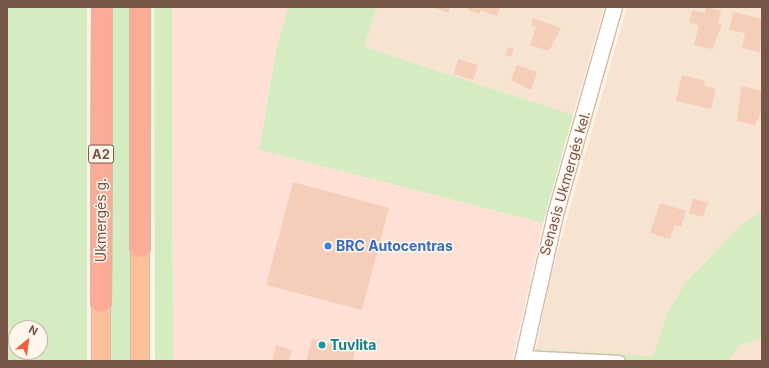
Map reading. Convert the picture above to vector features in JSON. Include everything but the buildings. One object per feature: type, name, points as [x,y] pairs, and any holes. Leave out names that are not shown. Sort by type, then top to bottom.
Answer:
[{"type":"highway","name":"Ukmergės g.","points":[[101,361],[102,7]]},
{"type":"highway","points":[[140,7],[140,361]]},
{"type":"highway","points":[[140,297],[150,328],[150,361]]},
{"type":"main road","name":"Senasis Ukmergės kel.","points":[[523,358],[555,214],[614,7]]},
{"type":"street","points":[[523,358],[619,361]]},
{"type":"shaded area","points":[[172,7],[288,7],[277,46],[259,150],[543,223],[512,361],[173,361]]},
{"type":"shaded area","points":[[377,7],[604,7],[573,115],[364,47]]},
{"type":"shaded area","points":[[627,7],[762,7],[762,211],[740,226],[685,283],[668,312],[653,356],[536,349],[549,282]]},
{"type":"shaded area","points":[[762,338],[762,361],[728,361],[739,345]]},
{"type":"green space","points":[[7,7],[87,7],[87,361],[7,361]]},
{"type":"green space","points":[[112,7],[131,7],[130,361],[111,361]]},
{"type":"green space","points":[[154,7],[172,7],[173,361],[155,361]]},
{"type":"green space","points":[[288,7],[377,7],[364,47],[573,115],[543,223],[259,150],[277,46]]},
{"type":"green space","points":[[762,211],[762,338],[739,345],[728,361],[534,361],[536,349],[653,356],[668,312],[685,283],[740,226]]},
{"type":"place","name":"BRC Autocentras","points":[[328,246]]},
{"type":"place","name":"Tuvlita","points":[[322,345]]}]
